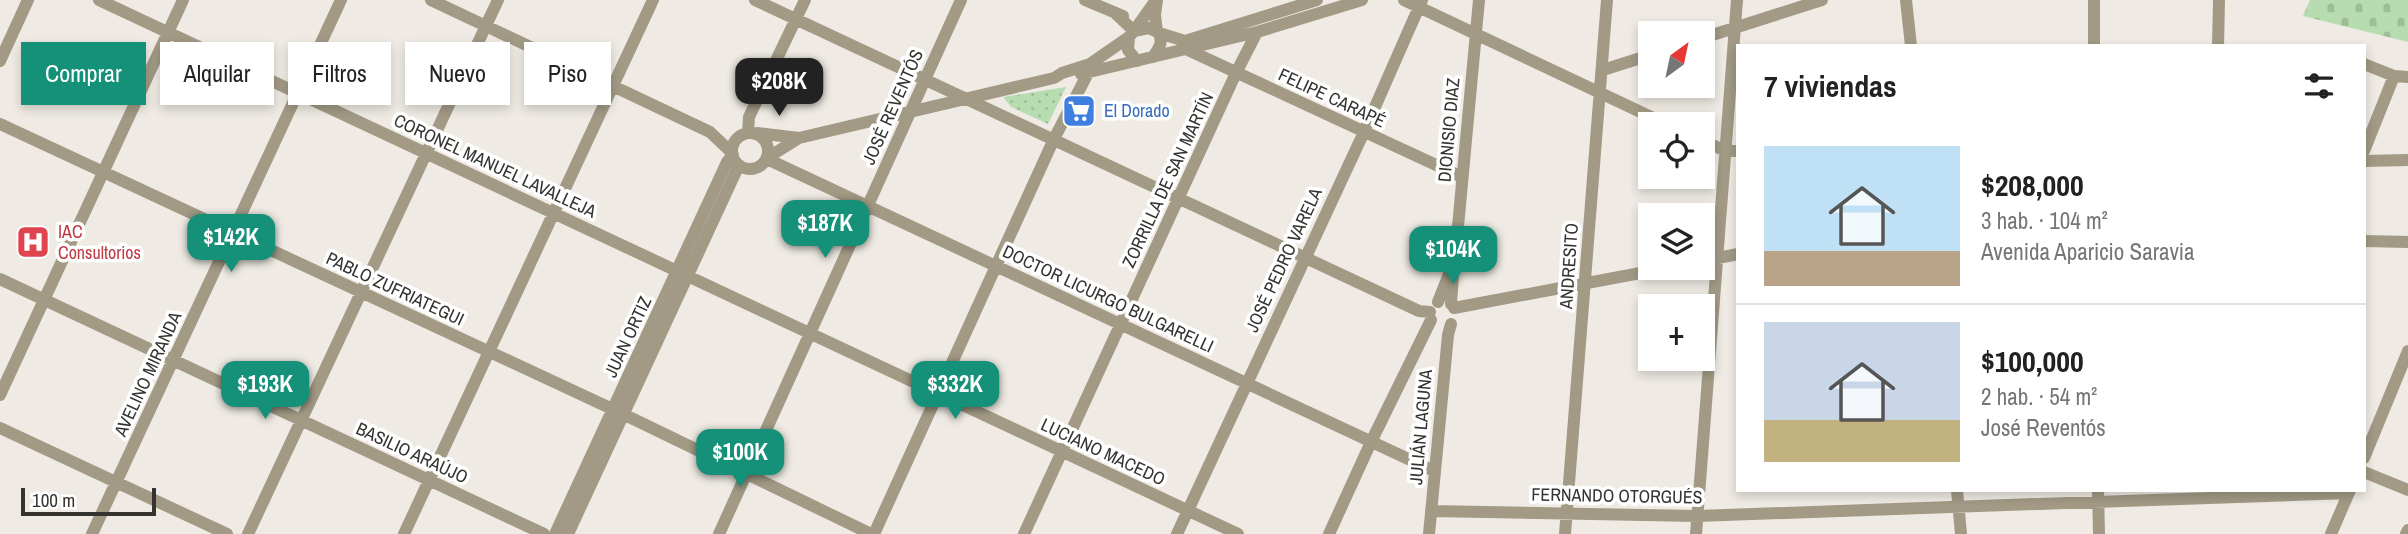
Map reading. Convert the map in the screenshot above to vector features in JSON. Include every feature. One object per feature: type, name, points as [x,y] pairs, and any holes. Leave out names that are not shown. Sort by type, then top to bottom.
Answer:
[{"type":"street","points":[[0,61],[28,0]]},
{"type":"street","name":"CORONEL MANUEL LAVALLEJA","points":[[99,0],[288,88]]},
{"type":"street","points":[[0,395],[183,0]]},
{"type":"street","name":"AVELINO MIRANDA","points":[[322,42],[341,0]]},
{"type":"street","points":[[431,0],[710,132],[735,158],[752,169],[761,166],[767,158],[799,138],[1054,78],[1090,64],[1134,31],[1157,0]]},
{"type":"street","points":[[248,534],[498,0]]},
{"type":"street","points":[[404,534],[653,0]]},
{"type":"street","points":[[755,0],[1419,311],[1638,273]]},
{"type":"street","points":[[749,133],[749,117],[805,0]]},
{"type":"street","name":"JOSÉ REVENTÓS","points":[[719,534],[961,0]]},
{"type":"street","points":[[1085,0],[1117,15],[1123,15],[1134,31]]},
{"type":"street","points":[[1153,57],[1162,41],[1155,15],[1157,0]]},
{"type":"street","points":[[1134,31],[1149,28],[1185,41],[1317,0]]},
{"type":"street","points":[[1054,78],[1065,78],[1188,50],[1362,0]]},
{"type":"street","points":[[1404,0],[1420,4],[1640,112]]},
{"type":"street","name":"DIONISIO DIAZ","points":[[1329,534],[1371,442],[1441,309],[1455,259],[1479,0]]},
{"type":"street","name":"ANDRESITO","points":[[1565,534],[1607,0]]},
{"type":"street","points":[[1696,534],[1737,0]]},
{"type":"street","points":[[1715,34],[1822,0]]},
{"type":"street","points":[[1906,0],[1911,44]]},
{"type":"street","points":[[2094,0],[2094,44]]},
{"type":"street","points":[[2218,44],[2219,0]]},
{"type":"street","name":"JOSÉ PEDRO VARELA","points":[[1177,534],[1364,132],[1420,4]]},
{"type":"street","points":[[1134,31],[1128,50],[1137,61]]},
{"type":"street","name":"ZORRILLA DE SAN MARTÍN","points":[[1024,534],[1257,32]]},
{"type":"street","name":"FELIPE CARAPÉ","points":[[1188,50],[1462,177]]},
{"type":"street","points":[[1603,70],[1638,59]]},
{"type":"street","points":[[2366,65],[2394,76],[2408,77]]},
{"type":"street","points":[[873,534],[1053,141],[1088,73]]},
{"type":"street","points":[[2366,146],[2394,76]]},
{"type":"street","points":[[990,92],[1005,118]]},
{"type":"street","name":"AVELINO MIRANDA","points":[[92,534],[292,105]]},
{"type":"street","name":"CORONEL MANUEL LAVALLEJA","points":[[324,105],[682,273]]},
{"type":"street","name":"PABLO ZUFRIATEGUI","points":[[0,124],[873,534]]},
{"type":"street","points":[[710,132],[799,138]]},
{"type":"street","points":[[735,158],[736,140],[749,133]]},
{"type":"street","points":[[749,133],[767,143],[767,158]]},
{"type":"street","points":[[1715,146],[1736,151]]},
{"type":"street","name":"JUAN ORTIZ","points":[[568,534],[618,412],[682,273],[727,162],[735,158]]},
{"type":"street","name":"DOCTOR LICURGO BULGARELLI","points":[[767,158],[1434,471]]},
{"type":"street","points":[[2366,160],[2408,160]]},
{"type":"street","points":[[2366,241],[2408,242]]},
{"type":"street","points":[[1716,258],[1736,254]]},
{"type":"street","name":"LUCIANO MACEDO","points":[[682,273],[1238,534]]},
{"type":"street","name":"BASILIO ARAÚJO","points":[[0,279],[544,534]]},
{"type":"street","points":[[1441,309],[1438,326],[1451,324]]},
{"type":"street","name":"JULIÁN LAGUNA","points":[[1429,534],[1451,324],[1455,316],[1441,309]]},
{"type":"street","points":[[2366,453],[2408,351]]},
{"type":"street","name":"JUAN ORTIZ","points":[[555,534],[618,412]]},
{"type":"street","points":[[0,428],[227,534]]},
{"type":"street","points":[[2366,473],[2408,490]]},
{"type":"street","points":[[1957,492],[1961,534]]},
{"type":"street","points":[[2332,534],[2349,492]]},
{"type":"street","name":"FERNANDO OTORGUÉS","points":[[1431,511],[1697,516],[1959,508],[2098,496],[2349,492]]},
{"type":"street","points":[[2098,496],[2099,534]]},
{"type":"green space","points":[[2310,0],[2408,0],[2408,42],[2303,16]]},
{"type":"green space","points":[[1066,87],[1048,124],[1011,107],[1003,97]]},
{"type":"place","name":"El Dorado","points":[[1079,111]]},
{"type":"place","name":"IAC Consultorios","points":[[33,242]]}]
